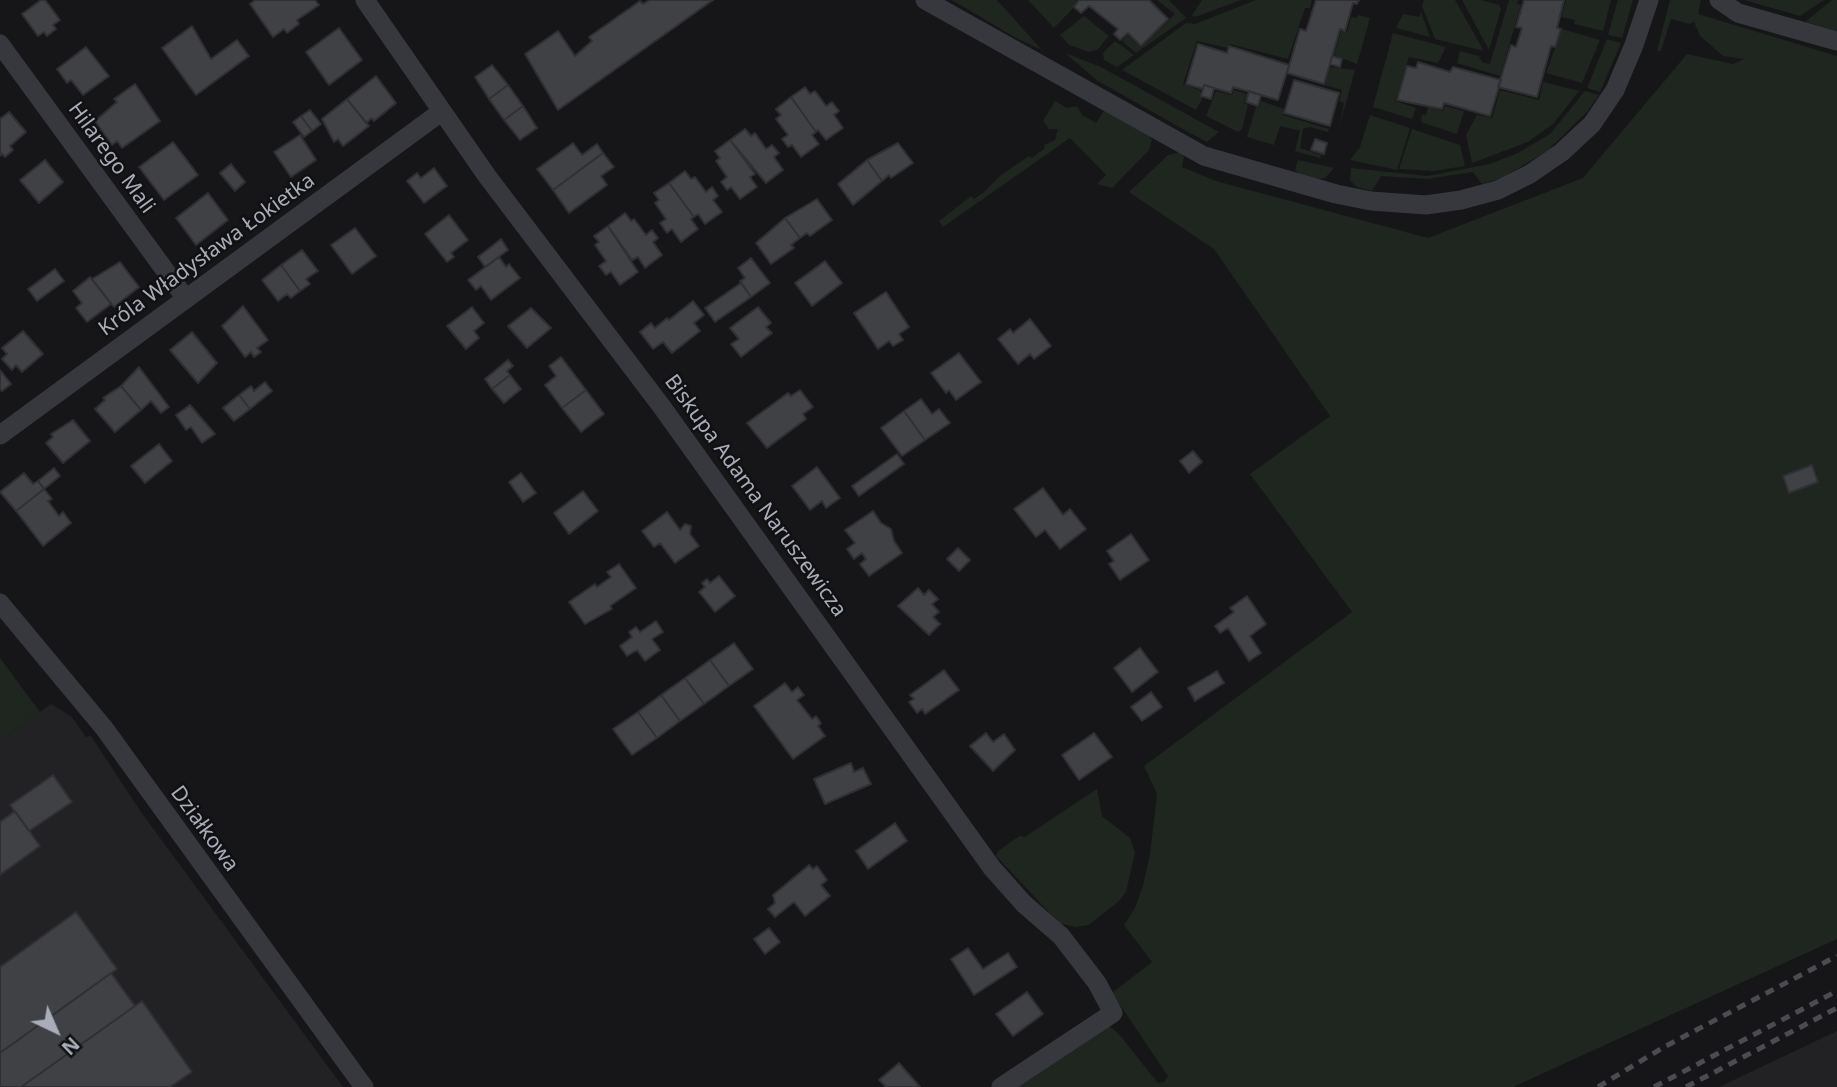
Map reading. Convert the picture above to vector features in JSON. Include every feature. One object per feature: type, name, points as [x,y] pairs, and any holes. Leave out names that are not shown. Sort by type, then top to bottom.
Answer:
[{"type":"street","name":"Biskupa Adama Naruszewicza","points":[[365,0],[441,111],[662,407],[992,868],[1074,951],[1113,1013],[1001,1087]]},
{"type":"street","points":[[925,0],[1204,156],[1336,194],[1371,201],[1426,205],[1461,200],[1498,190],[1530,174],[1562,152],[1592,124],[1615,90],[1634,45],[1648,0]]},
{"type":"street","points":[[1719,0],[1738,13],[1837,41]]},
{"type":"street","name":"Hilarego Mali","points":[[0,44],[186,299]]},
{"type":"street","name":"Króla Władysława Łokietka","points":[[0,435],[441,111]]},
{"type":"street","name":"Działkowa","points":[[0,603],[104,728],[364,1087]]},
{"type":"shaded area","points":[[952,0],[997,0],[1042,50],[1016,38]]},
{"type":"shaded area","points":[[1028,0],[1076,0],[1079,2],[1054,28]]},
{"type":"shaded area","points":[[1157,0],[1169,0],[1186,18],[1136,53],[1122,41],[1128,35],[1141,48],[1175,14]]},
{"type":"shaded area","points":[[1202,0],[1241,0],[1195,17],[1192,15]]},
{"type":"shaded area","points":[[1256,0],[1312,0],[1310,8],[1305,8],[1288,59],[1230,44],[1227,48],[1197,41],[1183,84],[1200,90],[1202,99],[1196,110],[1122,70],[1186,23],[1195,24]]},
{"type":"shaded area","points":[[1424,0],[1455,0],[1484,51],[1435,39],[1422,6]]},
{"type":"shaded area","points":[[1462,0],[1481,0],[1499,5],[1501,9],[1489,50]]},
{"type":"shaded area","points":[[1509,0],[1518,0],[1517,4],[1521,5],[1500,76],[1457,63],[1460,51],[1479,56],[1482,62],[1490,64]]},
{"type":"shaded area","points":[[1566,0],[1611,0],[1603,31],[1574,24],[1575,20],[1561,17]]},
{"type":"shaded area","points":[[1618,0],[1633,0],[1622,38],[1608,35]]},
{"type":"shaded area","points":[[1670,0],[1701,0],[1698,14],[1837,56],[1837,939],[1513,1087],[1017,1087],[1109,1026],[1118,1033],[1158,1083],[1164,1082],[1168,1076],[1112,993],[1152,962],[1124,925],[1135,908],[1150,854],[1157,794],[1144,766],[1352,612],[1250,474],[1330,416],[1214,249],[1129,192],[1168,155],[1181,152],[1184,157],[1182,167],[1216,181],[1428,238],[1583,178],[1687,54],[1733,64],[1744,59],[1723,56],[1700,36],[1694,22],[1690,24],[1671,19],[1661,51],[1657,51]]},
{"type":"shaded area","points":[[1744,0],[1824,0],[1800,16]]},
{"type":"shaded area","points":[[1832,0],[1837,0],[1837,31],[1805,22]]},
{"type":"shaded area","points":[[1421,12],[1430,37],[1396,28],[1403,14],[1419,17]]},
{"type":"shaded area","points":[[1358,15],[1370,18],[1357,64],[1334,55],[1341,31],[1347,32],[1351,17],[1357,18]]},
{"type":"shaded area","points":[[1084,16],[1109,36],[1098,49],[1089,52],[1069,45],[1060,35]]},
{"type":"shaded area","points":[[1562,29],[1600,40],[1582,83],[1546,73]]},
{"type":"shaded area","points":[[1393,33],[1446,47],[1438,63],[1409,57],[1395,101],[1416,108],[1412,119],[1373,107]]},
{"type":"shaded area","points":[[1607,39],[1621,43],[1600,92],[1587,88]]},
{"type":"shaded area","points":[[1115,41],[1134,55],[1117,67],[1104,60],[1103,53]]},
{"type":"shaded area","points":[[1065,53],[1101,67],[1219,132],[1207,142],[1098,81]]},
{"type":"shaded area","points":[[1330,67],[1355,70],[1339,128],[1344,103],[1339,101],[1342,90],[1325,85]]},
{"type":"shaded area","points":[[1543,82],[1579,91],[1553,124],[1528,142],[1472,163],[1466,135],[1477,115],[1492,118],[1500,90],[1539,100]]},
{"type":"shaded area","points":[[1234,90],[1247,94],[1244,103],[1248,105],[1242,129],[1238,132],[1206,116],[1216,91],[1232,95]]},
{"type":"shaded area","points":[[1585,91],[1599,95],[1587,112],[1547,151],[1502,178],[1482,184],[1473,172],[1427,179],[1381,176],[1372,191],[1357,187],[1350,181],[1351,168],[1427,176],[1490,164],[1518,153],[1550,134]]},
{"type":"shaded area","points":[[1055,101],[1067,108],[1077,106],[1082,115],[1096,123],[1105,109],[1148,135],[1152,140],[1149,150],[1112,188],[1097,184],[1106,175],[1070,138],[943,227],[939,221],[971,196],[974,199],[1001,175],[1029,156],[1032,158],[1045,148],[1044,145],[1055,140],[1058,129],[1049,129],[1043,121]]},
{"type":"shaded area","points":[[1261,101],[1284,109],[1283,115],[1329,129],[1328,132],[1310,127],[1303,129],[1300,148],[1321,155],[1320,158],[1295,151],[1300,131],[1280,126],[1274,145],[1247,137],[1256,107],[1259,108]]},
{"type":"shaded area","points":[[1445,106],[1464,111],[1457,134],[1421,122],[1428,107],[1443,111]]},
{"type":"shaded area","points":[[1370,115],[1410,128],[1397,170],[1350,160],[1360,147]]},
{"type":"shaded area","points":[[1412,129],[1460,145],[1465,166],[1434,171],[1399,169]]},
{"type":"shaded area","points":[[1298,160],[1334,168],[1325,178],[1299,175],[1295,170]]},
{"type":"shaded area","points":[[0,658],[40,712],[0,740]]},
{"type":"shaded area","points":[[51,704],[72,717],[86,737],[91,736],[141,812],[343,1087],[0,1087],[0,740]]},
{"type":"shaded area","points":[[1097,789],[1102,816],[1130,838],[1135,853],[1126,892],[1119,901],[1089,925],[1076,927],[1059,923],[996,856],[998,851],[1012,841],[1020,836],[1025,837]]},
{"type":"shaded area","points":[[1837,1031],[1837,1087],[1719,1087]]},
{"type":"building","points":[[45,0],[60,20],[53,25],[56,29],[47,36],[44,32],[38,36],[22,14]]},
{"type":"building","points":[[255,0],[315,0],[319,5],[297,20],[299,24],[287,33],[284,29],[273,37],[250,4]]},
{"type":"building","points":[[650,0],[713,0],[558,110],[525,54],[558,31],[575,56],[592,41],[589,37],[640,1],[643,4]]},
{"type":"building","points":[[1079,0],[1149,0],[1168,19],[1141,46],[1128,33],[1120,40],[1114,34],[1118,29],[1089,6],[1081,13],[1074,7]]},
{"type":"building","points":[[1316,0],[1359,0],[1357,4],[1353,3],[1345,31],[1340,29],[1324,84],[1287,73],[1300,29],[1306,31]]},
{"type":"building","points":[[1524,0],[1564,0],[1557,28],[1561,29],[1555,47],[1551,46],[1537,97],[1498,87],[1511,45],[1516,47],[1522,28],[1516,27]]},
{"type":"building","points":[[192,26],[211,59],[237,40],[249,56],[196,95],[162,48]]},
{"type":"building","points":[[339,28],[362,60],[329,85],[306,52]]},
{"type":"building","points":[[1198,44],[1227,53],[1229,46],[1289,65],[1278,100],[1233,87],[1231,93],[1204,85],[1203,89],[1186,84]]},
{"type":"building","points":[[86,47],[109,76],[83,95],[71,80],[67,83],[57,69]]},
{"type":"building","points":[[1332,56],[1342,59],[1340,67],[1330,64]]},
{"type":"building","points":[[1418,62],[1450,72],[1453,67],[1501,80],[1490,116],[1444,103],[1442,109],[1397,100],[1407,66],[1416,68]]},
{"type":"building","points":[[492,65],[508,85],[489,99],[475,77]]},
{"type":"building","points":[[376,76],[396,103],[374,121],[372,118],[366,123],[347,99]]},
{"type":"building","points":[[1294,80],[1339,93],[1330,126],[1284,113]]},
{"type":"building","points":[[135,84],[160,121],[122,148],[117,141],[112,145],[95,121],[117,102],[114,99]]},
{"type":"building","points":[[508,85],[523,106],[504,120],[489,99]]},
{"type":"building","points":[[1204,85],[1214,88],[1211,99],[1201,96]]},
{"type":"building","points":[[805,87],[810,94],[815,91],[826,106],[832,102],[839,111],[834,115],[843,128],[826,140],[818,130],[816,132],[791,97]]},
{"type":"building","points":[[1249,91],[1261,95],[1258,106],[1246,102]]},
{"type":"building","points":[[791,97],[816,132],[812,135],[819,144],[801,157],[792,145],[788,147],[782,139],[788,135],[776,119],[781,115],[776,109]]},
{"type":"building","points":[[347,99],[369,126],[343,146],[338,139],[334,142],[322,119]]},
{"type":"building","points":[[523,106],[537,128],[520,140],[504,120]]},
{"type":"building","points":[[310,110],[321,124],[312,131],[301,116]]},
{"type":"building","points":[[9,112],[26,132],[10,146],[13,150],[5,157],[2,154],[0,156],[0,119]]},
{"type":"building","points":[[301,116],[312,131],[304,137],[293,122]]},
{"type":"building","points":[[745,129],[751,136],[755,133],[766,149],[772,145],[779,153],[774,157],[783,170],[766,183],[730,140]]},
{"type":"building","points":[[300,135],[316,160],[291,177],[274,152]]},
{"type":"building","points":[[1315,139],[1327,143],[1324,154],[1311,150]]},
{"type":"building","points":[[730,140],[755,174],[750,177],[757,187],[740,199],[731,187],[727,190],[721,182],[727,177],[716,161],[720,158],[715,151]]},
{"type":"building","points":[[173,142],[198,175],[164,200],[139,167]]},
{"type":"building","points":[[573,143],[582,155],[597,144],[603,153],[553,190],[537,169]]},
{"type":"building","points":[[898,143],[913,163],[882,181],[867,160]]},
{"type":"building","points":[[603,153],[614,167],[601,176],[607,185],[569,213],[553,190]]},
{"type":"building","points":[[45,160],[63,182],[39,203],[20,180]]},
{"type":"building","points":[[867,160],[882,181],[853,205],[838,184]]},
{"type":"building","points":[[231,164],[245,182],[235,191],[220,173]]},
{"type":"building","points":[[434,168],[447,186],[424,203],[407,181],[417,173],[421,178]]},
{"type":"building","points":[[685,171],[691,179],[695,177],[706,192],[712,187],[718,196],[713,200],[722,212],[705,224],[698,214],[694,217],[669,183]]},
{"type":"building","points":[[669,183],[694,217],[691,219],[698,229],[681,242],[672,229],[667,233],[660,223],[666,219],[655,203],[659,200],[654,193]]},
{"type":"building","points":[[208,193],[228,220],[196,245],[176,218]]},
{"type":"building","points":[[817,199],[832,220],[810,236],[807,233],[800,238],[785,218]]},
{"type":"building","points":[[625,213],[631,221],[634,219],[646,235],[652,230],[658,238],[653,242],[662,255],[645,268],[638,257],[632,260],[608,226]]},
{"type":"building","points":[[449,215],[468,240],[451,253],[454,257],[447,262],[425,234]]},
{"type":"building","points":[[785,218],[800,238],[791,245],[794,248],[771,264],[756,243]]},
{"type":"building","points":[[608,226],[638,272],[620,285],[611,272],[606,275],[599,266],[606,261],[595,245],[599,242],[594,236]]},
{"type":"building","points":[[355,228],[376,256],[352,274],[331,245]]},
{"type":"building","points":[[501,239],[508,250],[485,267],[478,257]]},
{"type":"building","points":[[302,250],[318,271],[306,279],[310,284],[300,291],[281,265]]},
{"type":"building","points":[[499,257],[506,267],[509,264],[520,278],[491,300],[481,286],[476,290],[468,280]]},
{"type":"building","points":[[751,258],[770,283],[751,297],[740,281],[745,278],[738,268]]},
{"type":"building","points":[[825,261],[842,283],[812,306],[795,283]]},
{"type":"building","points":[[120,262],[139,287],[114,307],[92,279]]},
{"type":"building","points":[[281,265],[300,291],[291,298],[287,294],[278,301],[262,280]]},
{"type":"building","points":[[55,269],[64,281],[37,301],[28,289]]},
{"type":"building","points":[[90,277],[111,304],[87,322],[76,308],[82,303],[73,291]]},
{"type":"building","points":[[741,283],[751,297],[715,322],[705,308]]},
{"type":"building","points":[[886,292],[909,327],[899,334],[903,340],[893,346],[889,341],[878,349],[854,313]]},
{"type":"building","points":[[693,301],[704,315],[694,323],[700,331],[672,353],[663,342],[653,349],[640,332],[651,323],[655,328],[667,318],[669,320]]},
{"type":"building","points":[[243,306],[268,340],[257,348],[261,352],[254,357],[251,352],[245,357],[222,326]]},
{"type":"building","points":[[472,307],[484,323],[474,331],[479,338],[466,349],[447,326]]},
{"type":"building","points":[[758,307],[771,323],[766,327],[772,333],[741,357],[731,344],[739,339],[730,328]]},
{"type":"building","points":[[531,308],[551,328],[527,348],[508,326]]},
{"type":"building","points":[[1030,319],[1051,346],[1034,359],[1030,354],[1018,364],[998,339],[1010,329],[1013,333]]},
{"type":"building","points":[[23,331],[43,354],[22,372],[16,365],[12,370],[2,359],[7,354],[2,348]]},
{"type":"building","points":[[192,332],[217,363],[198,383],[170,350]]},
{"type":"building","points":[[959,353],[981,382],[956,400],[949,390],[946,393],[931,373]]},
{"type":"building","points":[[561,357],[586,390],[562,408],[545,385],[556,376],[549,366]]},
{"type":"building","points":[[508,360],[513,366],[507,371],[510,375],[492,389],[485,379]]},
{"type":"building","points":[[139,367],[169,407],[161,413],[151,401],[141,410],[121,386]]},
{"type":"building","points":[[0,370],[11,384],[2,391],[0,389]]},
{"type":"building","points":[[510,375],[521,389],[504,403],[492,389]]},
{"type":"building","points":[[265,382],[272,391],[250,409],[239,395],[251,386],[254,391]]},
{"type":"building","points":[[121,386],[141,410],[115,432],[95,409],[105,400],[103,398]]},
{"type":"building","points":[[586,390],[604,414],[581,432],[562,408]]},
{"type":"building","points":[[800,390],[813,407],[803,414],[806,419],[767,448],[747,423],[788,393],[791,396]]},
{"type":"building","points":[[239,395],[250,409],[234,421],[223,408]]},
{"type":"building","points":[[921,399],[932,414],[939,409],[950,423],[925,440],[904,411]]},
{"type":"building","points":[[190,405],[215,434],[202,443],[191,427],[186,430],[176,415]]},
{"type":"building","points":[[904,411],[925,440],[902,456],[881,428]]},
{"type":"building","points":[[73,420],[90,441],[63,463],[46,443],[53,437],[51,434]]},
{"type":"building","points":[[159,444],[172,461],[145,483],[131,466]]},
{"type":"building","points":[[1193,451],[1202,462],[1189,473],[1180,461]]},
{"type":"building","points":[[897,454],[904,464],[859,496],[852,486]]},
{"type":"building","points":[[1812,465],[1818,482],[1789,493],[1783,476]]},
{"type":"building","points":[[817,467],[840,498],[826,508],[822,501],[810,510],[792,486]]},
{"type":"building","points":[[54,468],[60,476],[44,489],[38,481]]},
{"type":"building","points":[[24,473],[33,484],[38,481],[44,489],[16,511],[0,492]]},
{"type":"building","points":[[521,473],[536,493],[523,502],[509,482]]},
{"type":"building","points":[[1043,488],[1063,515],[1070,509],[1086,529],[1060,549],[1045,530],[1036,537],[1014,509]]},
{"type":"building","points":[[44,489],[52,499],[48,501],[59,516],[63,512],[71,523],[43,546],[16,511]]},
{"type":"building","points":[[583,491],[598,511],[569,534],[554,513]]},
{"type":"building","points":[[873,511],[881,523],[891,529],[894,541],[902,553],[869,576],[860,564],[866,559],[862,553],[854,559],[847,549],[855,543],[845,530]]},
{"type":"building","points":[[667,512],[680,530],[685,524],[691,526],[690,534],[699,546],[675,563],[660,543],[654,547],[642,531]]},
{"type":"building","points":[[1131,534],[1149,560],[1120,580],[1109,564],[1114,561],[1107,551]]},
{"type":"building","points":[[958,548],[970,560],[959,571],[947,559]]},
{"type":"building","points":[[619,564],[636,588],[610,606],[612,609],[585,624],[569,602],[595,584],[597,587],[611,577],[607,572]]},
{"type":"building","points":[[719,576],[735,596],[715,612],[699,592],[705,587],[702,583],[707,579],[710,583]]},
{"type":"building","points":[[918,588],[924,595],[929,590],[938,599],[932,604],[939,612],[933,617],[940,624],[929,635],[898,606]]},
{"type":"building","points":[[1247,596],[1266,624],[1250,636],[1261,653],[1249,661],[1228,628],[1220,633],[1215,626],[1234,612],[1230,608]]},
{"type":"building","points":[[656,621],[663,632],[652,639],[660,650],[645,661],[637,650],[627,656],[620,646],[632,637],[629,632],[636,627],[640,632]]},
{"type":"building","points":[[734,643],[753,669],[729,686],[710,660]]},
{"type":"building","points":[[1140,648],[1158,672],[1132,692],[1114,668]]},
{"type":"building","points":[[710,660],[729,686],[704,704],[685,678]]},
{"type":"building","points":[[944,670],[959,690],[925,714],[922,709],[917,713],[909,702],[914,699],[910,695]]},
{"type":"building","points":[[1217,671],[1224,683],[1195,701],[1188,688]]},
{"type":"building","points":[[685,678],[704,704],[680,721],[661,695]]},
{"type":"building","points":[[785,683],[792,692],[798,687],[804,695],[797,700],[812,719],[816,716],[821,723],[818,726],[825,736],[793,759],[754,706]]},
{"type":"building","points":[[1151,692],[1162,707],[1142,721],[1131,707]]},
{"type":"building","points":[[661,695],[680,721],[657,738],[638,712]]},
{"type":"building","points":[[638,712],[657,738],[632,755],[613,729]]},
{"type":"building","points":[[986,733],[993,742],[1004,734],[1015,750],[993,771],[970,746]]},
{"type":"building","points":[[1094,733],[1112,757],[1079,780],[1062,755]]},
{"type":"building","points":[[851,763],[854,772],[863,768],[871,784],[825,804],[814,779]]},
{"type":"building","points":[[53,775],[72,802],[29,831],[10,805]]},
{"type":"building","points":[[15,811],[40,846],[0,875],[0,822]]},
{"type":"building","points":[[895,823],[907,841],[868,869],[856,851]]},
{"type":"building","points":[[809,865],[813,869],[817,866],[827,880],[821,885],[830,896],[805,916],[794,902],[775,917],[768,909],[775,903],[773,895]]},
{"type":"building","points":[[76,912],[117,969],[0,1053],[0,967]]},
{"type":"building","points":[[769,928],[780,942],[765,954],[754,939]]},
{"type":"building","points":[[968,948],[983,969],[1008,953],[1017,967],[974,995],[951,959]]},
{"type":"building","points":[[111,973],[135,1006],[21,1087],[0,1087],[0,1053]]},
{"type":"building","points":[[1027,992],[1043,1014],[1013,1036],[996,1014]]},
{"type":"building","points":[[142,1001],[192,1072],[170,1087],[21,1087]]},
{"type":"building","points":[[899,1063],[920,1087],[886,1087],[879,1080]]},
{"type":"railway","points":[[1598,1087],[1664,1047],[1837,956]]},
{"type":"railway","points":[[1654,1087],[1837,991]]},
{"type":"railway","points":[[1686,1087],[1837,1008]]}]
